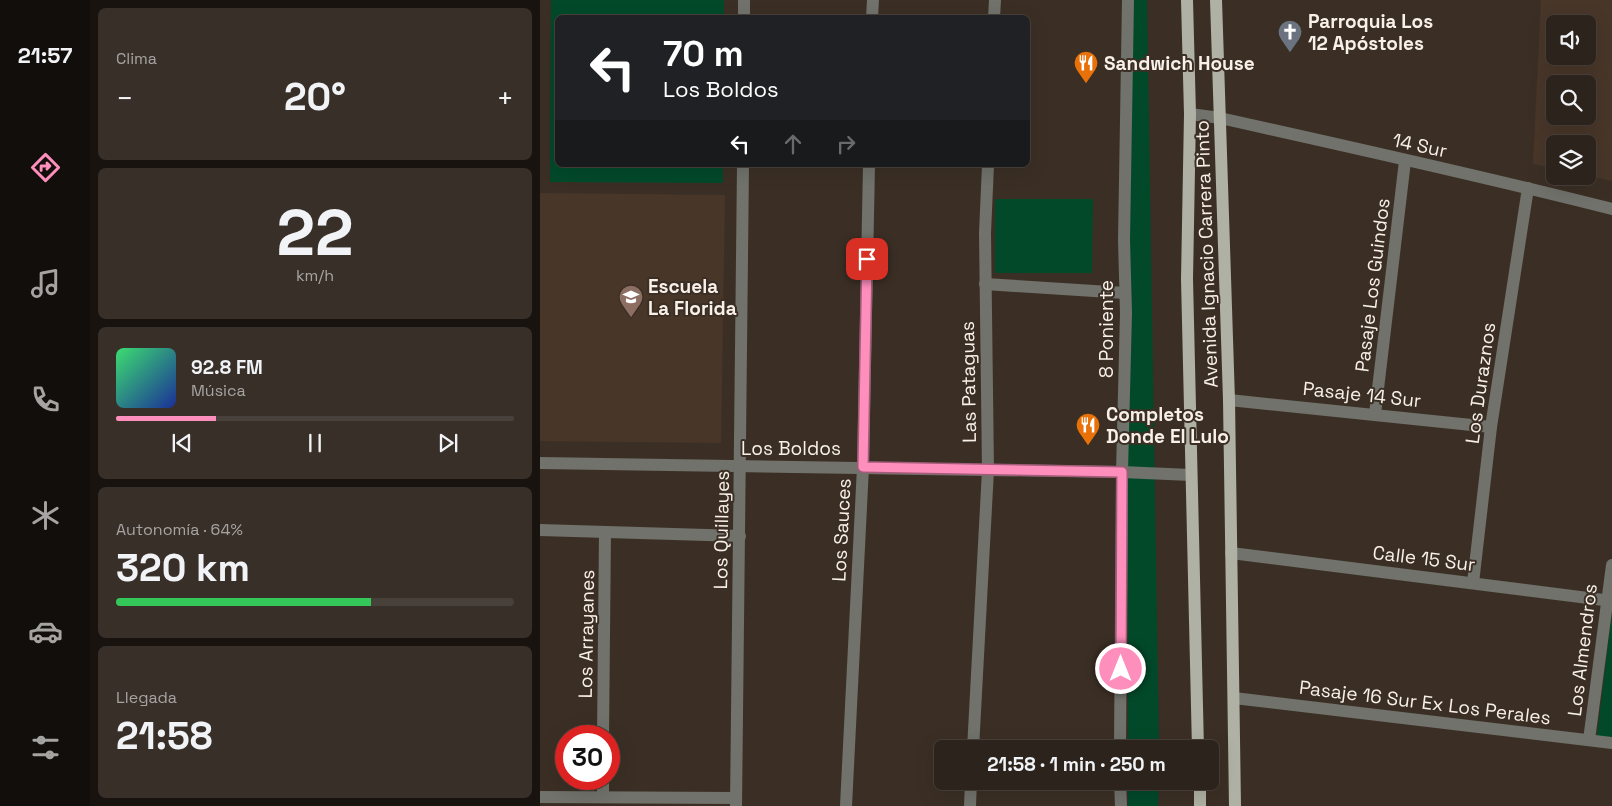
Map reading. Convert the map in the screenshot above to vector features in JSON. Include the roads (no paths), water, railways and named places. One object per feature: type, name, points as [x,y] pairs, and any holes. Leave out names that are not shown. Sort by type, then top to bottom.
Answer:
[{"type":"main road","name":"Avenida Ignacio Carrera Pinto","points":[[1187,0],[1190,114],[1187,279],[1198,740]]},
{"type":"main road","name":"Avenida Ignacio Carrera Pinto","points":[[1216,0],[1229,400],[1235,806]]},
{"type":"main road","points":[[1200,790],[1200,804]]},
{"type":"street","points":[[744,0],[744,15]]},
{"type":"street","points":[[872,0],[872,15]]},
{"type":"street","points":[[994,15],[995,0]]},
{"type":"street","name":"8 Poniente","points":[[1120,740],[1128,0]]},
{"type":"street","name":"14 Sur","points":[[1190,114],[1220,118],[1612,209]]},
{"type":"street","name":"Pasaje Los Guindos","points":[[1375,414],[1405,161]]},
{"type":"street","name":"Los Quillayes","points":[[736,802],[743,167]]},
{"type":"street","name":"Los Sauces","points":[[846,806],[863,467],[869,167]]},
{"type":"street","name":"Las Pataguas","points":[[973,740],[988,470],[985,284],[988,167]]},
{"type":"street","name":"Los Duraznos","points":[[1473,583],[1492,427],[1528,188]]},
{"type":"street","points":[[985,284],[1125,293]]},
{"type":"street","name":"Pasaje 14 Sur","points":[[1229,400],[1492,427]]},
{"type":"street","name":"Los Boldos","points":[[540,462],[741,467],[863,467],[1122,472],[1191,475]]},
{"type":"street","points":[[540,530],[740,536]]},
{"type":"street","name":"Los Arrayanes","points":[[603,725],[605,532]]},
{"type":"street","name":"Calle 15 Sur","points":[[1231,553],[1610,601]]},
{"type":"street","name":"Los Almendros","points":[[1589,740],[1610,601],[1612,565]]},
{"type":"street","name":"Pasaje 16 Sur Ex Los Perales","points":[[1234,698],[1612,743]]},
{"type":"street","points":[[603,790],[603,797]]},
{"type":"street","points":[[970,806],[971,790]]},
{"type":"street","points":[[1120,790],[1121,806]]},
{"type":"street","points":[[540,797],[603,797],[736,802]]},
{"type":"place","name":"Parroquia Los 12 Apóstoles","points":[[1290,53]]},
{"type":"place","name":"Sandwich House","points":[[1086,84]]},
{"type":"place","name":"Escuela La Florida","points":[[631,318]]},
{"type":"place","name":"Completos Donde El Lulo","points":[[1088,446]]}]
